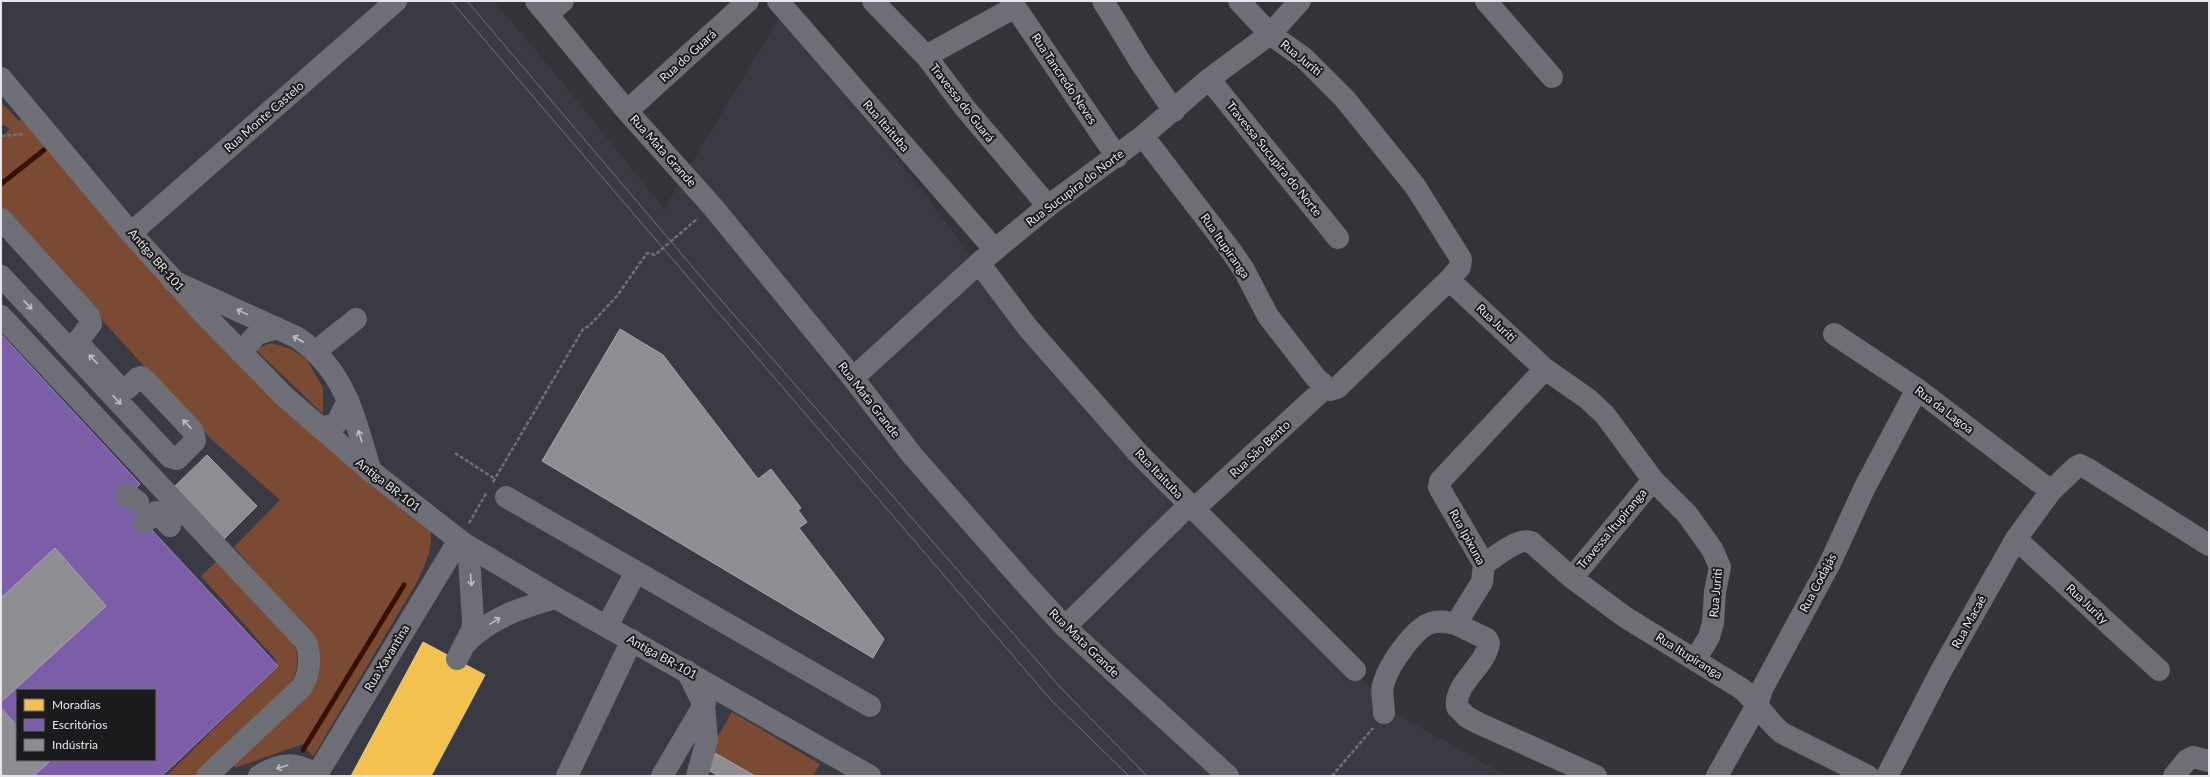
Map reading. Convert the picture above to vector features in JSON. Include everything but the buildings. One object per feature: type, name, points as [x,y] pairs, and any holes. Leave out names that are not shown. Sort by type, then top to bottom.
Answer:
[{"type":"main road","name":"Antiga BR-101","points":[[1,78],[173,281],[284,396],[371,472],[461,541],[556,598],[715,687],[859,774]]},
{"type":"street","name":"Rua Monte Castelo","points":[[131,233],[396,1]]},
{"type":"street","name":"Rua do Guará","points":[[627,111],[748,1]]},
{"type":"street","name":"Rua Itaituba","points":[[778,1],[987,257],[1028,328],[1138,453],[1355,670]]},
{"type":"street","name":"Travessa do Guará","points":[[873,1],[926,56],[965,108],[1048,206]]},
{"type":"street","points":[[1103,1],[1141,63],[1174,111]]},
{"type":"street","name":"Rua Juriti","points":[[1239,1],[1270,34],[1304,58],[1329,82],[1414,186],[1461,259],[1460,267],[1449,280],[1545,368],[1588,399],[1605,416],[1653,480],[1687,514],[1712,549],[1720,567],[1715,592],[1712,632],[1695,660]]},
{"type":"street","name":"Rua Sucupira do Norte","points":[[853,378],[987,257],[1048,206],[1144,136],[1209,79],[1270,34],[1300,1]]},
{"type":"street","points":[[1486,1],[1552,77]]},
{"type":"street","points":[[926,56],[1013,4]]},
{"type":"street","name":"Rua Tancredo Neves","points":[[1013,4],[1116,157]]},
{"type":"street","name":"Rua Mata Grande","points":[[549,5],[627,111],[712,206],[853,378],[912,456],[1064,627],[1228,776]]},
{"type":"street","name":"Travessa Sucupira do Norte","points":[[1209,79],[1338,238]]},
{"type":"street","name":"Rua Itupiranga","points":[[1144,136],[1231,251],[1244,270],[1268,316],[1321,383]]},
{"type":"street","points":[[1,219],[89,316],[91,324],[80,338],[79,344],[119,387],[128,388],[141,377],[145,380],[193,431],[195,441],[177,459],[170,457],[1,276]]},
{"type":"street","name":"Rua São Bento","points":[[1064,627],[1321,383],[1334,390],[1337,388],[1449,280]]},
{"type":"street","points":[[173,281],[298,338],[316,351],[336,375],[348,400],[371,472]]},
{"type":"street","points":[[1,316],[172,523]]},
{"type":"street","points":[[316,351],[356,319]]},
{"type":"street","points":[[241,352],[256,334],[277,328]]},
{"type":"street","name":"Rua da Lagoa","points":[[1834,334],[2058,484]]},
{"type":"street","name":"Rua Ipixuna","points":[[1456,624],[1482,582],[1484,564],[1441,491],[1439,487],[1440,481],[1545,368]]},
{"type":"street","name":"Rua Codajás","points":[[1717,776],[1757,705],[1762,689],[1830,563],[1864,489],[1917,389]]},
{"type":"street","points":[[318,426],[326,427],[337,423],[348,400]]},
{"type":"street","points":[[2058,484],[2076,467],[2082,466],[2209,545]]},
{"type":"street","name":"Travessa Itupiranga","points":[[1572,578],[1653,480]]},
{"type":"street","name":"Rua Macaé","points":[[1886,776],[1941,671],[2016,538],[2058,484]]},
{"type":"street","points":[[506,497],[870,706]]},
{"type":"street","points":[[144,523],[156,512],[172,523],[303,638],[309,657],[308,673],[302,687],[207,776]]},
{"type":"street","name":"Rua Jurity","points":[[2016,538],[2159,670]]},
{"type":"street","points":[[461,541],[469,557],[473,621],[472,630],[460,652],[476,633],[498,619],[526,606],[556,598]]},
{"type":"street","name":"Rua Xavantina","points":[[313,773],[461,541]]},
{"type":"street","name":"Rua Itupiranga","points":[[1484,564],[1523,541],[1529,541],[1572,578],[1625,617],[1742,689],[1757,705],[1771,724],[1782,733],[1868,776]]},
{"type":"street","points":[[607,626],[636,572]]},
{"type":"street","points":[[1384,712],[1382,698],[1384,682],[1402,651],[1413,636],[1423,627],[1431,623],[1440,621],[1456,624],[1487,638],[1489,645],[1457,696],[1457,707],[1467,717],[1478,723],[1596,776]]},
{"type":"street","points":[[566,776],[632,640]]},
{"type":"street","points":[[687,671],[704,705],[707,740],[700,774]]},
{"type":"street","points":[[662,776],[715,687]]},
{"type":"street","points":[[2174,776],[2186,760],[2193,756],[2209,761]]},
{"type":"street","points":[[259,776],[266,772],[289,765],[313,773]]},
{"type":"path","points":[[461,541],[495,479],[583,329],[589,326],[617,296],[647,253],[655,255],[712,206]]},
{"type":"path","points":[[455,453],[495,479]]},
{"type":"path","points":[[1332,776],[1384,712]]},
{"type":"shaded area","points":[[1,1],[494,1],[561,81],[664,209],[785,8],[991,283],[1391,711],[1507,776],[1,776]]},
{"type":"shaded area","points":[[1,102],[19,121],[30,111],[173,281],[429,517],[431,543],[425,565],[417,582],[313,757],[303,744],[235,768],[234,762],[309,692],[313,638],[234,547],[280,500],[212,440],[1,210],[1,137],[10,129],[1,124]]},
{"type":"shaded area","points":[[271,343],[291,349],[307,360],[323,388],[323,414],[255,349]]},
{"type":"shaded area","points":[[219,559],[294,643],[297,654],[295,676],[290,686],[199,776],[166,776],[277,667],[276,660],[201,576]]},
{"type":"shaded area","points":[[732,712],[820,764],[813,776],[755,776],[710,750]]},
{"type":"waterway","points":[[1,184],[44,150]]},
{"type":"waterway","points":[[303,750],[404,585]]},
{"type":"tram line","points":[[451,1],[1051,700],[1129,776]]},
{"type":"tram line","points":[[467,1],[707,284],[1060,687],[1147,776]]}]
